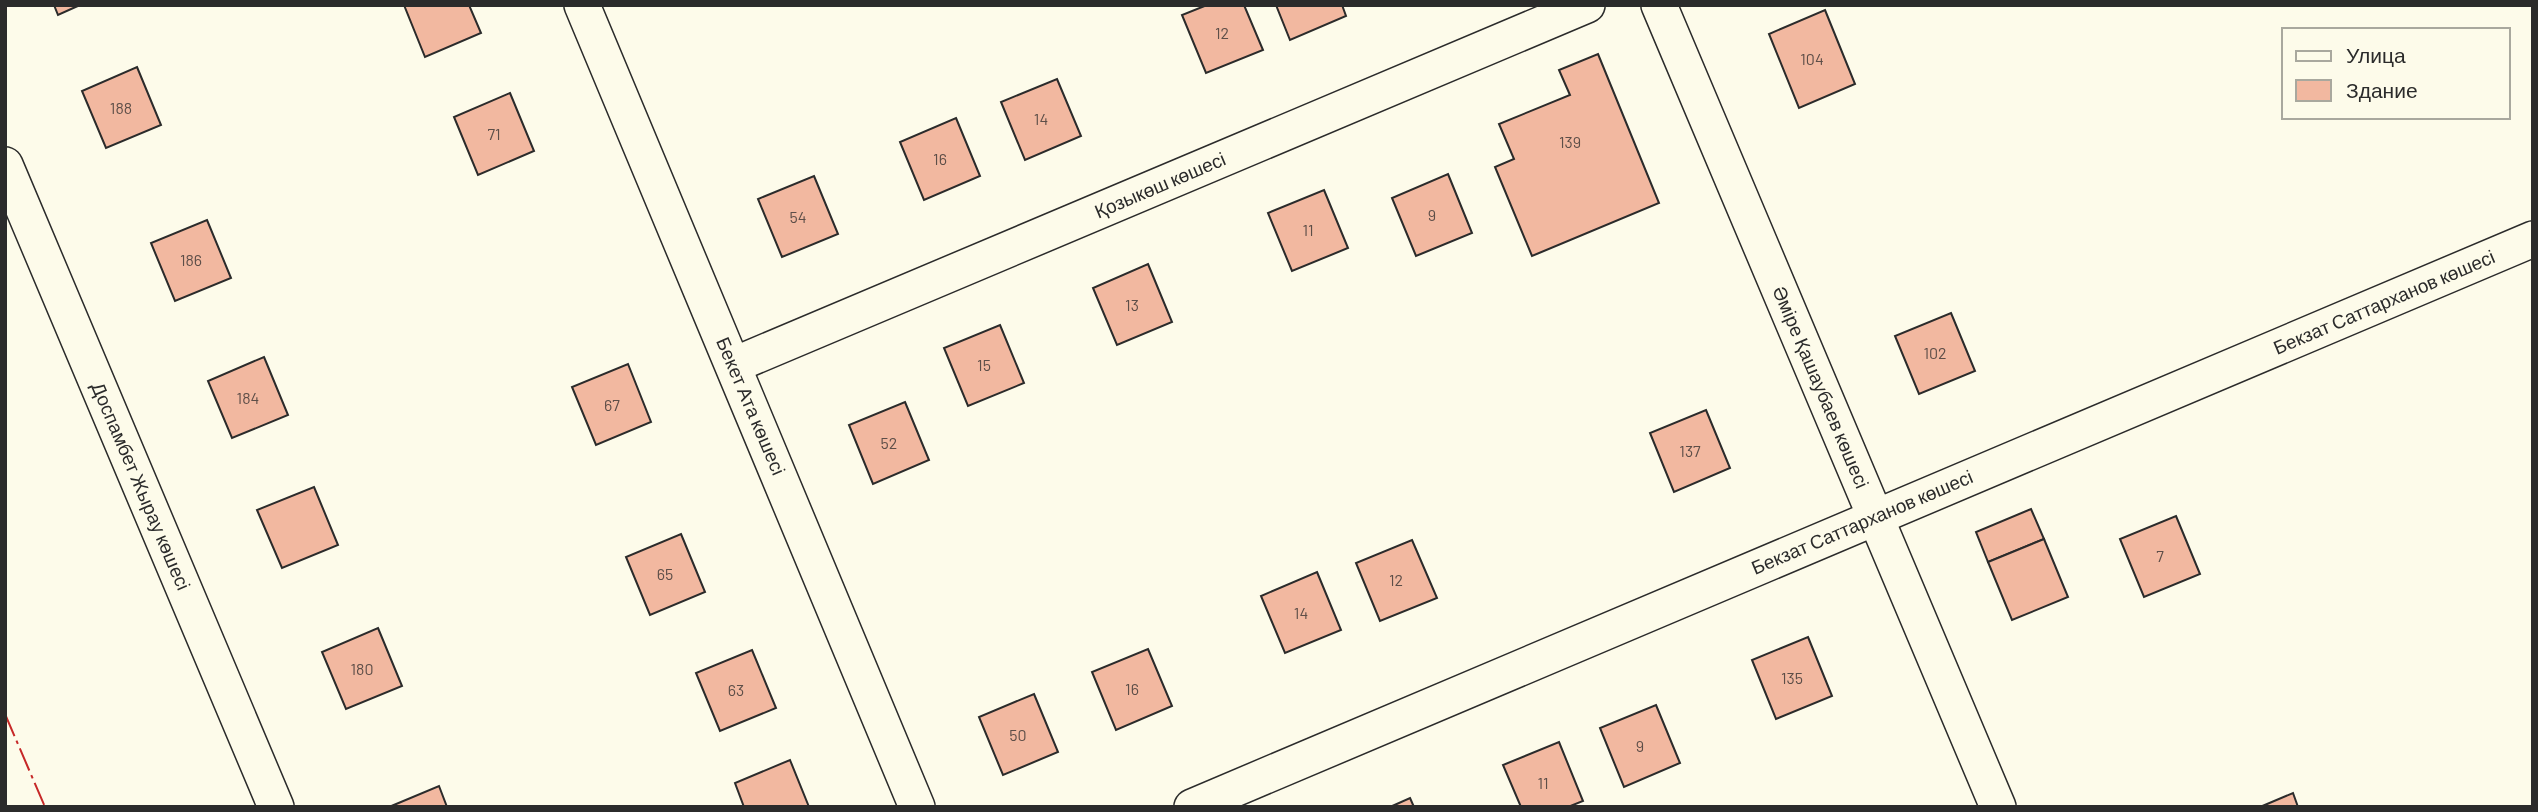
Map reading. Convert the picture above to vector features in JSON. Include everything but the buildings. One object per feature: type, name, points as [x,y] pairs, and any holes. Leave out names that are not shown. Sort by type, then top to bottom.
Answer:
[{"type":"street","name":"Бекет Ата көшесі","points":[[582,5],[917,807]]},
{"type":"street","name":"Қозыкөш көшесі","points":[[734,365],[1587,5]]},
{"type":"street","name":"Әміре Қашаубаев көшесі","points":[[1659,5],[1998,807]]},
{"type":"street","name":"Доспамбет Жырау көшесі","points":[[5,165],[276,807]]},
{"type":"street","name":"Бекзат Саттарханов көшесі","points":[[1192,807],[2533,239]]},
{"type":"power","points":[[5,714],[45,807]]}]
